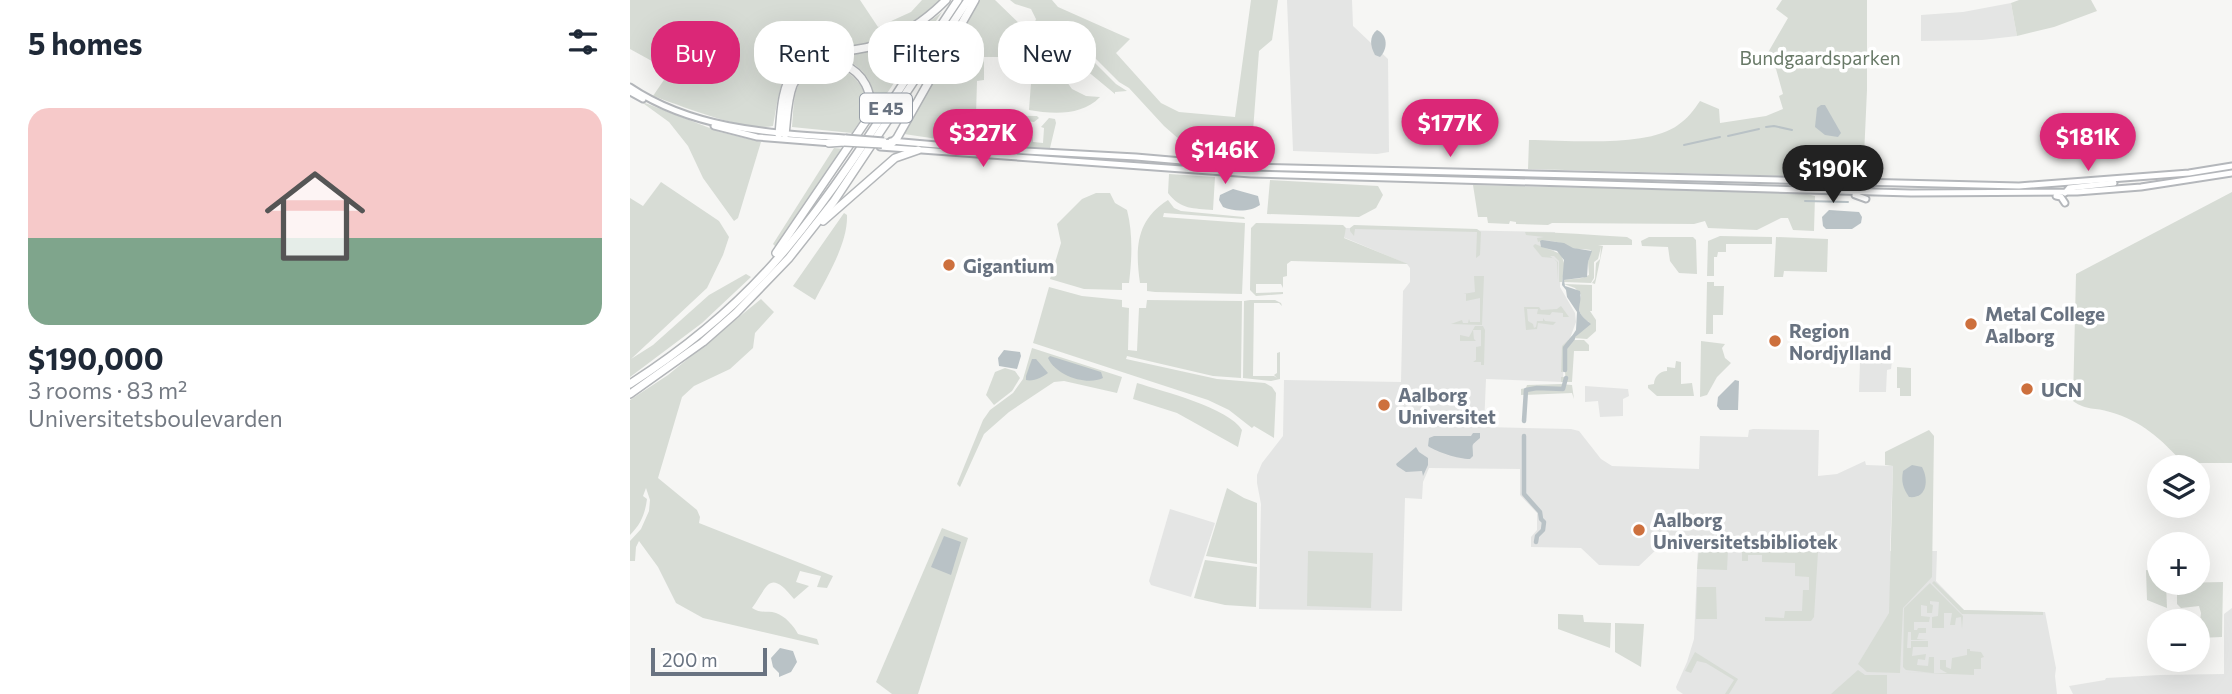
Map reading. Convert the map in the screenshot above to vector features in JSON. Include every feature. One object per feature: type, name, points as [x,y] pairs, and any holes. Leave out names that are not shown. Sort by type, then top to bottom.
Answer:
[{"type":"highway","points":[[782,134],[786,87],[799,66],[820,55],[853,52],[888,41],[915,26],[946,0]]},
{"type":"highway","name":"E 45","points":[[630,384],[670,356],[735,302],[785,250],[847,166],[958,0]]},
{"type":"highway","name":"E 45","points":[[630,394],[703,342],[736,313],[789,258],[845,184],[968,0]]},
{"type":"highway","points":[[829,143],[844,141],[887,144],[899,134],[975,0]]},
{"type":"highway","points":[[670,356],[754,279],[772,259],[814,200],[868,118],[870,92],[861,76],[846,65],[829,62],[820,63],[804,71],[797,78],[790,94],[782,134]]},
{"type":"highway","points":[[899,134],[906,143]]},
{"type":"highway","points":[[875,175],[886,162],[887,144]]},
{"type":"highway","points":[[789,258],[838,206],[875,175],[898,156],[918,150]]},
{"type":"main road","points":[[630,89],[646,98],[714,123],[746,130],[844,141]]},
{"type":"main road","points":[[630,89],[685,116],[731,131],[770,138],[829,143]]},
{"type":"main road","points":[[887,144],[1136,157],[1251,167],[2020,186],[2189,173],[2232,166]]},
{"type":"main road","points":[[887,144],[918,150],[1251,174],[1800,191],[2065,192],[2141,187],[2232,173]]},
{"type":"main road","points":[[2065,192],[2069,188],[2134,178]]},
{"type":"main road","points":[[1781,189],[1816,186],[1865,187],[1874,183]]},
{"type":"main road","points":[[1800,191],[1858,195],[1866,200]]},
{"type":"main road","points":[[1948,192],[1963,196],[2057,196],[2065,203]]},
{"type":"shaded area","points":[[1287,0],[1352,0],[1353,26],[1388,59],[1389,152],[1377,154],[1293,151]]},
{"type":"shaded area","points":[[2011,3],[2017,36],[1982,40],[1921,41],[1921,15],[1963,12]]},
{"type":"shaded area","points":[[1377,30],[1386,42],[1380,57],[1375,55],[1371,45]]},
{"type":"shaded area","points":[[1825,105],[1841,133],[1838,137],[1825,135],[1815,127],[1817,108]]},
{"type":"shaded area","points":[[1233,189],[1258,196],[1260,205],[1242,210],[1223,207],[1219,200],[1220,195]]},
{"type":"shaded area","points":[[1829,210],[1859,212],[1861,223],[1852,229],[1826,229],[1822,217]]},
{"type":"shaded area","name":"Aalborg Universitet","points":[[1346,228],[1555,232],[1554,253],[1561,260],[1560,287],[1575,313],[1576,322],[1564,347],[1563,382],[1486,379],[1484,427],[1571,429],[1579,431],[1601,459],[1612,466],[1699,469],[1700,436],[1748,437],[1749,430],[1753,429],[1819,430],[1818,476],[1837,474],[1865,461],[1866,465],[1893,466],[1890,551],[1937,551],[1936,581],[1964,610],[2045,612],[2056,668],[2057,694],[1683,694],[1676,687],[1694,639],[1698,548],[1659,547],[1639,566],[1599,565],[1581,548],[1531,547],[1531,537],[1537,530],[1537,513],[1520,495],[1520,469],[1429,468],[1423,482],[1422,499],[1405,498],[1402,611],[1259,609],[1261,504],[1257,475],[1262,463],[1283,436],[1284,380],[1401,382],[1403,291],[1410,282],[1410,268],[1407,264],[1343,237]]},
{"type":"shaded area","points":[[1542,240],[1592,251],[1587,277],[1564,280],[1565,286],[1580,291],[1581,315],[1591,324],[1574,338],[1572,336],[1576,330],[1577,312],[1562,285],[1564,260],[1557,251],[1541,247]]},
{"type":"shaded area","points":[[1004,350],[1020,352],[1017,369],[999,366],[998,358]]},
{"type":"shaded area","points":[[1050,356],[1101,372],[1103,378],[1089,381],[1072,378],[1052,364],[1048,358]]},
{"type":"shaded area","points":[[1032,359],[1036,359],[1048,373],[1035,380],[1026,380],[1026,376]]},
{"type":"shaded area","points":[[1860,361],[1892,361],[1891,369],[1887,370],[1886,392],[1859,392]]},
{"type":"shaded area","points":[[1735,380],[1739,381],[1738,410],[1720,410],[1717,406],[1718,397]]},
{"type":"shaded area","points":[[1585,386],[1628,389],[1629,396],[1623,399],[1623,416],[1600,417],[1598,401],[1585,402]]},
{"type":"shaded area","points":[[1473,433],[1480,433],[1480,438],[1473,445],[1473,456],[1470,459],[1448,455],[1428,446],[1429,438],[1434,436],[1471,436]]},
{"type":"shaded area","points":[[1416,447],[1428,458],[1423,476],[1422,471],[1406,472],[1396,464]]},
{"type":"shaded area","points":[[1912,465],[1922,467],[1926,483],[1920,495],[1909,497],[1902,475],[1903,471]]},
{"type":"shaded area","points":[[1170,509],[1215,523],[1191,597],[1151,585],[1149,581]]},
{"type":"shaded area","points":[[944,536],[961,542],[951,575],[931,567]]},
{"type":"shaded area","points":[[2232,608],[2232,694],[2073,694],[2069,686],[2106,678],[2224,674],[2224,614]]},
{"type":"shaded area","points":[[780,648],[793,651],[797,662],[791,672],[779,677],[771,658]]},
{"type":"green space","points":[[630,0],[860,0],[874,21],[868,21],[868,45],[854,48],[854,21],[754,21],[754,84],[782,84],[773,126],[761,127],[730,122],[653,96],[661,84],[740,84],[740,21],[651,21],[651,61],[630,49]]},
{"type":"green space","points":[[922,0],[940,0],[914,21],[891,21],[911,12]]},
{"type":"green space","points":[[978,0],[995,0],[1017,21],[998,21],[998,57],[984,57],[984,21],[966,21]]},
{"type":"green space","points":[[1010,0],[1052,0],[1058,7],[1090,21],[1035,21],[1031,9]]},
{"type":"green space","points":[[1251,0],[1278,0],[1272,40],[1259,51],[1252,144],[1259,154],[1189,148],[1164,126],[1129,88],[1096,59],[1096,24],[1130,39],[1116,53],[1161,103],[1179,112],[1235,117]]},
{"type":"green space","name":"Bundgaardsparken","points":[[1782,0],[1867,0],[1863,178],[1528,169],[1529,140],[1606,141],[1647,137],[1678,125],[1700,101],[1719,109],[1720,123],[1766,116],[1783,109],[1779,96],[1783,94],[1776,69],[1766,56],[1788,18],[1776,9]]},
{"type":"green space","points":[[2019,0],[2091,0],[2097,11],[2054,27],[2017,36],[2011,3]]},
{"type":"green space","points":[[868,51],[868,80],[854,65],[854,54]]},
{"type":"green space","points":[[1096,64],[1127,91],[1115,94],[1096,78]]},
{"type":"green space","points":[[854,77],[864,95],[864,113],[852,133],[792,127],[800,84],[854,84]]},
{"type":"green space","points":[[893,84],[875,111],[875,101],[871,85]]},
{"type":"green space","points":[[932,84],[977,84],[976,115],[1037,116],[1039,118],[1034,122],[1021,120],[1016,134],[1033,137],[1033,142],[1043,143],[1044,128],[1041,127],[1049,118],[1055,119],[1056,123],[1050,148],[971,144],[904,134]]},
{"type":"green space","points":[[1031,84],[1068,84],[1086,96],[1100,97],[1076,111],[1057,113],[1029,110]]},
{"type":"green space","points":[[640,101],[720,132],[761,142],[738,218],[734,221],[703,178],[688,146],[669,122]]},
{"type":"green space","points":[[834,148],[845,149],[776,247],[773,244]]},
{"type":"green space","points":[[1169,174],[1215,177],[1213,210],[1188,207],[1173,199],[1168,193]]},
{"type":"green space","points":[[1270,180],[1378,186],[1383,195],[1376,208],[1359,217],[1267,214]]},
{"type":"green space","points":[[661,182],[719,221],[729,237],[707,288],[631,359],[653,345],[709,295],[746,274],[751,277],[702,323],[630,377],[630,198],[643,206]]},
{"type":"green space","points":[[1473,185],[1802,193],[1815,196],[1814,231],[1793,230],[1788,218],[1781,218],[1757,230],[1708,228],[1705,221],[1694,224],[1548,225],[1516,224],[1510,221],[1509,224],[1488,223],[1487,217],[1478,217]]},
{"type":"green space","points":[[2232,192],[2232,463],[2210,463],[2210,455],[2175,455],[2159,439],[2132,420],[2087,408],[2073,401],[2076,274]]},
{"type":"green space","points":[[1096,193],[1110,193],[1115,203],[1127,210],[1131,265],[1129,283],[1122,283],[1122,290],[1084,289],[1050,279],[1061,243],[1057,224],[1082,199]]},
{"type":"green space","points":[[1168,200],[1174,208],[1181,211],[1244,217],[1245,219],[1164,213],[1163,217],[1245,223],[1242,294],[1155,292],[1147,291],[1147,283],[1140,283],[1140,236],[1149,216]]},
{"type":"green space","points":[[844,213],[847,215],[841,248],[815,300],[793,286]]},
{"type":"green space","points":[[1256,223],[1343,225],[1346,228],[1344,238],[1408,264],[1291,261],[1287,264],[1287,276],[1283,277],[1283,288],[1281,284],[1256,284],[1256,293],[1283,294],[1256,296],[1250,290],[1251,228]]},
{"type":"green space","points":[[1354,225],[1477,229],[1481,232],[1480,255],[1476,258],[1477,232],[1355,229],[1354,236],[1350,228]]},
{"type":"green space","points":[[1525,232],[1627,237],[1632,240],[1632,245],[1598,245],[1603,246],[1595,284],[1592,283],[1595,279],[1596,263],[1600,259],[1601,247],[1598,259],[1594,262],[1594,278],[1591,283],[1564,282],[1589,275],[1591,250],[1574,249],[1551,241],[1538,242],[1537,238],[1544,237],[1526,235]]},
{"type":"green space","points":[[1720,236],[1772,237],[1772,244],[1726,244],[1726,252],[1718,252],[1717,257],[1714,257],[1714,276],[1707,276],[1708,241]]},
{"type":"green space","points":[[1649,237],[1693,237],[1696,240],[1697,274],[1679,273],[1670,261],[1668,247],[1642,246],[1641,241]]},
{"type":"green space","points":[[1776,237],[1828,239],[1827,272],[1784,271],[1783,277],[1774,277]]},
{"type":"green space","points":[[1535,244],[1561,254],[1565,266],[1562,282],[1559,282],[1559,261],[1554,256],[1542,257],[1533,246]]},
{"type":"green space","points":[[1474,276],[1484,276],[1482,325],[1451,324],[1462,320],[1463,323],[1468,323],[1469,319],[1470,322],[1480,322],[1480,298],[1466,301],[1466,294],[1463,294],[1475,292]]},
{"type":"green space","points":[[1707,282],[1714,282],[1714,286],[1724,286],[1723,315],[1713,315],[1713,334],[1706,334]]},
{"type":"green space","points":[[1564,284],[1592,285],[1590,311],[1596,320],[1596,331],[1587,339],[1574,338],[1589,322],[1579,310],[1581,295],[1575,288]]},
{"type":"green space","points":[[1049,287],[1082,296],[1122,300],[1122,307],[1129,308],[1128,350],[1137,351],[1139,308],[1146,308],[1147,300],[1242,301],[1241,378],[1213,376],[1127,356],[1126,359],[1217,379],[1265,383],[1276,393],[1274,438],[1254,426],[1252,428],[1229,410],[1208,400],[1033,343]]},
{"type":"green space","points":[[761,299],[774,312],[755,333],[753,348],[730,369],[694,386],[682,397],[658,478],[697,510],[699,523],[833,576],[827,588],[817,587],[821,576],[800,571],[796,582],[809,586],[794,599],[774,582],[766,587],[752,608],[779,614],[798,634],[817,639],[819,645],[703,618],[676,603],[658,567],[639,541],[635,561],[630,561],[630,541],[641,529],[649,511],[650,500],[646,488],[643,496],[647,499],[644,514],[630,535],[630,400],[668,375]]},
{"type":"green space","points":[[1275,300],[1281,303],[1282,306],[1279,303],[1254,303],[1253,376],[1277,378],[1274,375],[1277,373],[1277,353],[1280,352],[1280,379],[1271,381],[1243,378],[1244,301]]},
{"type":"green space","points":[[1561,306],[1569,317],[1563,317],[1563,313],[1537,314],[1538,309],[1527,309],[1528,321],[1534,328],[1537,321],[1543,321],[1543,318],[1545,321],[1556,322],[1553,325],[1538,323],[1537,329],[1526,330],[1524,307],[1539,307],[1541,310],[1557,309]]},
{"type":"green space","points":[[1475,326],[1483,326],[1485,330],[1484,365],[1481,365],[1481,362],[1473,362],[1476,360],[1476,347],[1481,346],[1481,330],[1473,330],[1476,341],[1460,341],[1460,335],[1469,337]]},
{"type":"green space","points":[[1568,340],[1584,340],[1589,345],[1589,351],[1574,351],[1572,382],[1566,382],[1565,372],[1561,372],[1562,346]]},
{"type":"green space","points":[[1701,341],[1725,344],[1722,348],[1725,358],[1731,363],[1717,377],[1707,395],[1700,397]]},
{"type":"green space","points":[[1032,348],[1122,377],[1117,393],[1064,381],[1054,382],[1009,412],[984,434],[960,487],[957,484],[983,420],[990,410],[1013,393],[1023,379]]},
{"type":"green space","points":[[1676,361],[1681,362],[1681,384],[1692,383],[1694,396],[1657,396],[1648,385],[1654,384],[1656,377],[1667,371],[1667,367],[1675,368]]},
{"type":"green space","points":[[1897,367],[1911,368],[1911,396],[1900,396],[1900,388],[1897,388]]},
{"type":"green space","points":[[1005,368],[1015,371],[1020,378],[1012,391],[994,405],[986,395],[995,372]]},
{"type":"green space","points":[[1137,383],[1194,401],[1224,414],[1242,430],[1238,447],[1177,413],[1133,399]]},
{"type":"green space","points":[[1527,385],[1572,385],[1574,399],[1572,393],[1521,395],[1521,389]]},
{"type":"green space","points":[[1929,430],[1934,436],[1932,577],[1903,608],[1900,673],[1867,672],[1858,664],[1889,613],[1893,466],[1885,465],[1885,452]]},
{"type":"green space","points":[[1227,488],[1257,503],[1257,564],[1206,556]]},
{"type":"green space","points":[[942,528],[968,538],[918,694],[892,694],[876,682]]},
{"type":"green space","points":[[1747,547],[1818,552],[1814,617],[1811,621],[1765,621],[1765,617],[1784,618],[1785,611],[1802,611],[1803,590],[1809,590],[1809,577],[1795,576],[1795,563],[1762,562],[1762,555],[1748,555],[1748,561],[1742,561],[1742,549]]},
{"type":"green space","points":[[1699,549],[1728,550],[1727,570],[1697,569]]},
{"type":"green space","points":[[1308,551],[1373,553],[1371,608],[1307,606]]},
{"type":"green space","points":[[1205,560],[1257,567],[1256,607],[1225,605],[1194,598]]},
{"type":"green space","points":[[2146,570],[2147,595],[2166,595],[2167,608],[2147,600]]},
{"type":"green space","points":[[1934,581],[1964,610],[2043,612],[2043,615],[1962,614],[1932,583]]},
{"type":"green space","points":[[2210,582],[2223,582],[2222,637],[2210,638],[2210,609],[2200,609],[2199,606],[2181,608],[2177,604],[2177,595],[2210,595]]},
{"type":"green space","points":[[1930,583],[1963,616],[1962,629],[1961,617],[1956,618],[1955,625],[1950,625],[1952,613],[1944,613],[1944,628],[1932,628],[1932,617],[1938,616],[1939,602],[1930,601],[1933,605],[1932,613],[1927,613],[1927,606],[1921,605],[1921,616],[1930,617],[1929,622],[1914,622],[1914,630],[1926,628],[1926,633],[1919,633],[1917,639],[1928,640],[1911,640],[1911,632],[1908,632],[1907,648],[1911,648],[1911,641],[1928,641],[1928,647],[1913,647],[1912,656],[1926,654],[1925,660],[1918,659],[1917,665],[1928,666],[1929,657],[1934,657],[1934,673],[1947,673],[1940,669],[1940,660],[1946,660],[1946,667],[1951,669],[1952,658],[1967,655],[1967,649],[1981,652],[1984,657],[1981,658],[1981,669],[1974,669],[1974,675],[1903,672],[1933,673],[1906,670],[1903,667],[1904,608]]},
{"type":"green space","points":[[1697,587],[1716,587],[1717,619],[1696,619]]},
{"type":"green space","points":[[1558,614],[1583,615],[1584,622],[1611,623],[1610,648],[1558,629]]},
{"type":"green space","points":[[1615,623],[1644,624],[1641,667],[1615,652]]},
{"type":"green space","points":[[1695,652],[1738,679],[1729,694],[1725,694],[1734,680],[1706,663],[1697,661],[1691,673],[1685,671]]},
{"type":"green space","points":[[1858,670],[1865,675],[1887,675],[1887,694],[1831,694]]},
{"type":"waterway","points":[[1766,127],[1792,130]]},
{"type":"waterway","points":[[1728,136],[1759,129]]},
{"type":"waterway","points":[[1684,145],[1720,137]]},
{"type":"waterway","points":[[1805,201],[1848,202]]},
{"type":"waterway","points":[[1565,370],[1565,348],[1573,338]]},
{"type":"waterway","points":[[1524,421],[1526,390],[1563,389],[1566,378]]},
{"type":"waterway","points":[[1524,436],[1524,494],[1540,512],[1544,522],[1536,542]]},
{"type":"place","name":"Gigantium","points":[[949,265]]},
{"type":"place","name":"Metal College Aalborg","points":[[1971,324]]},
{"type":"place","name":"Region Nordjylland","points":[[1775,341]]},
{"type":"place","name":"UCN","points":[[2027,389]]},
{"type":"place","name":"Aalborg Universitet","points":[[1384,405]]},
{"type":"place","name":"Aalborg Universitetsbibliotek","points":[[1639,530]]}]
